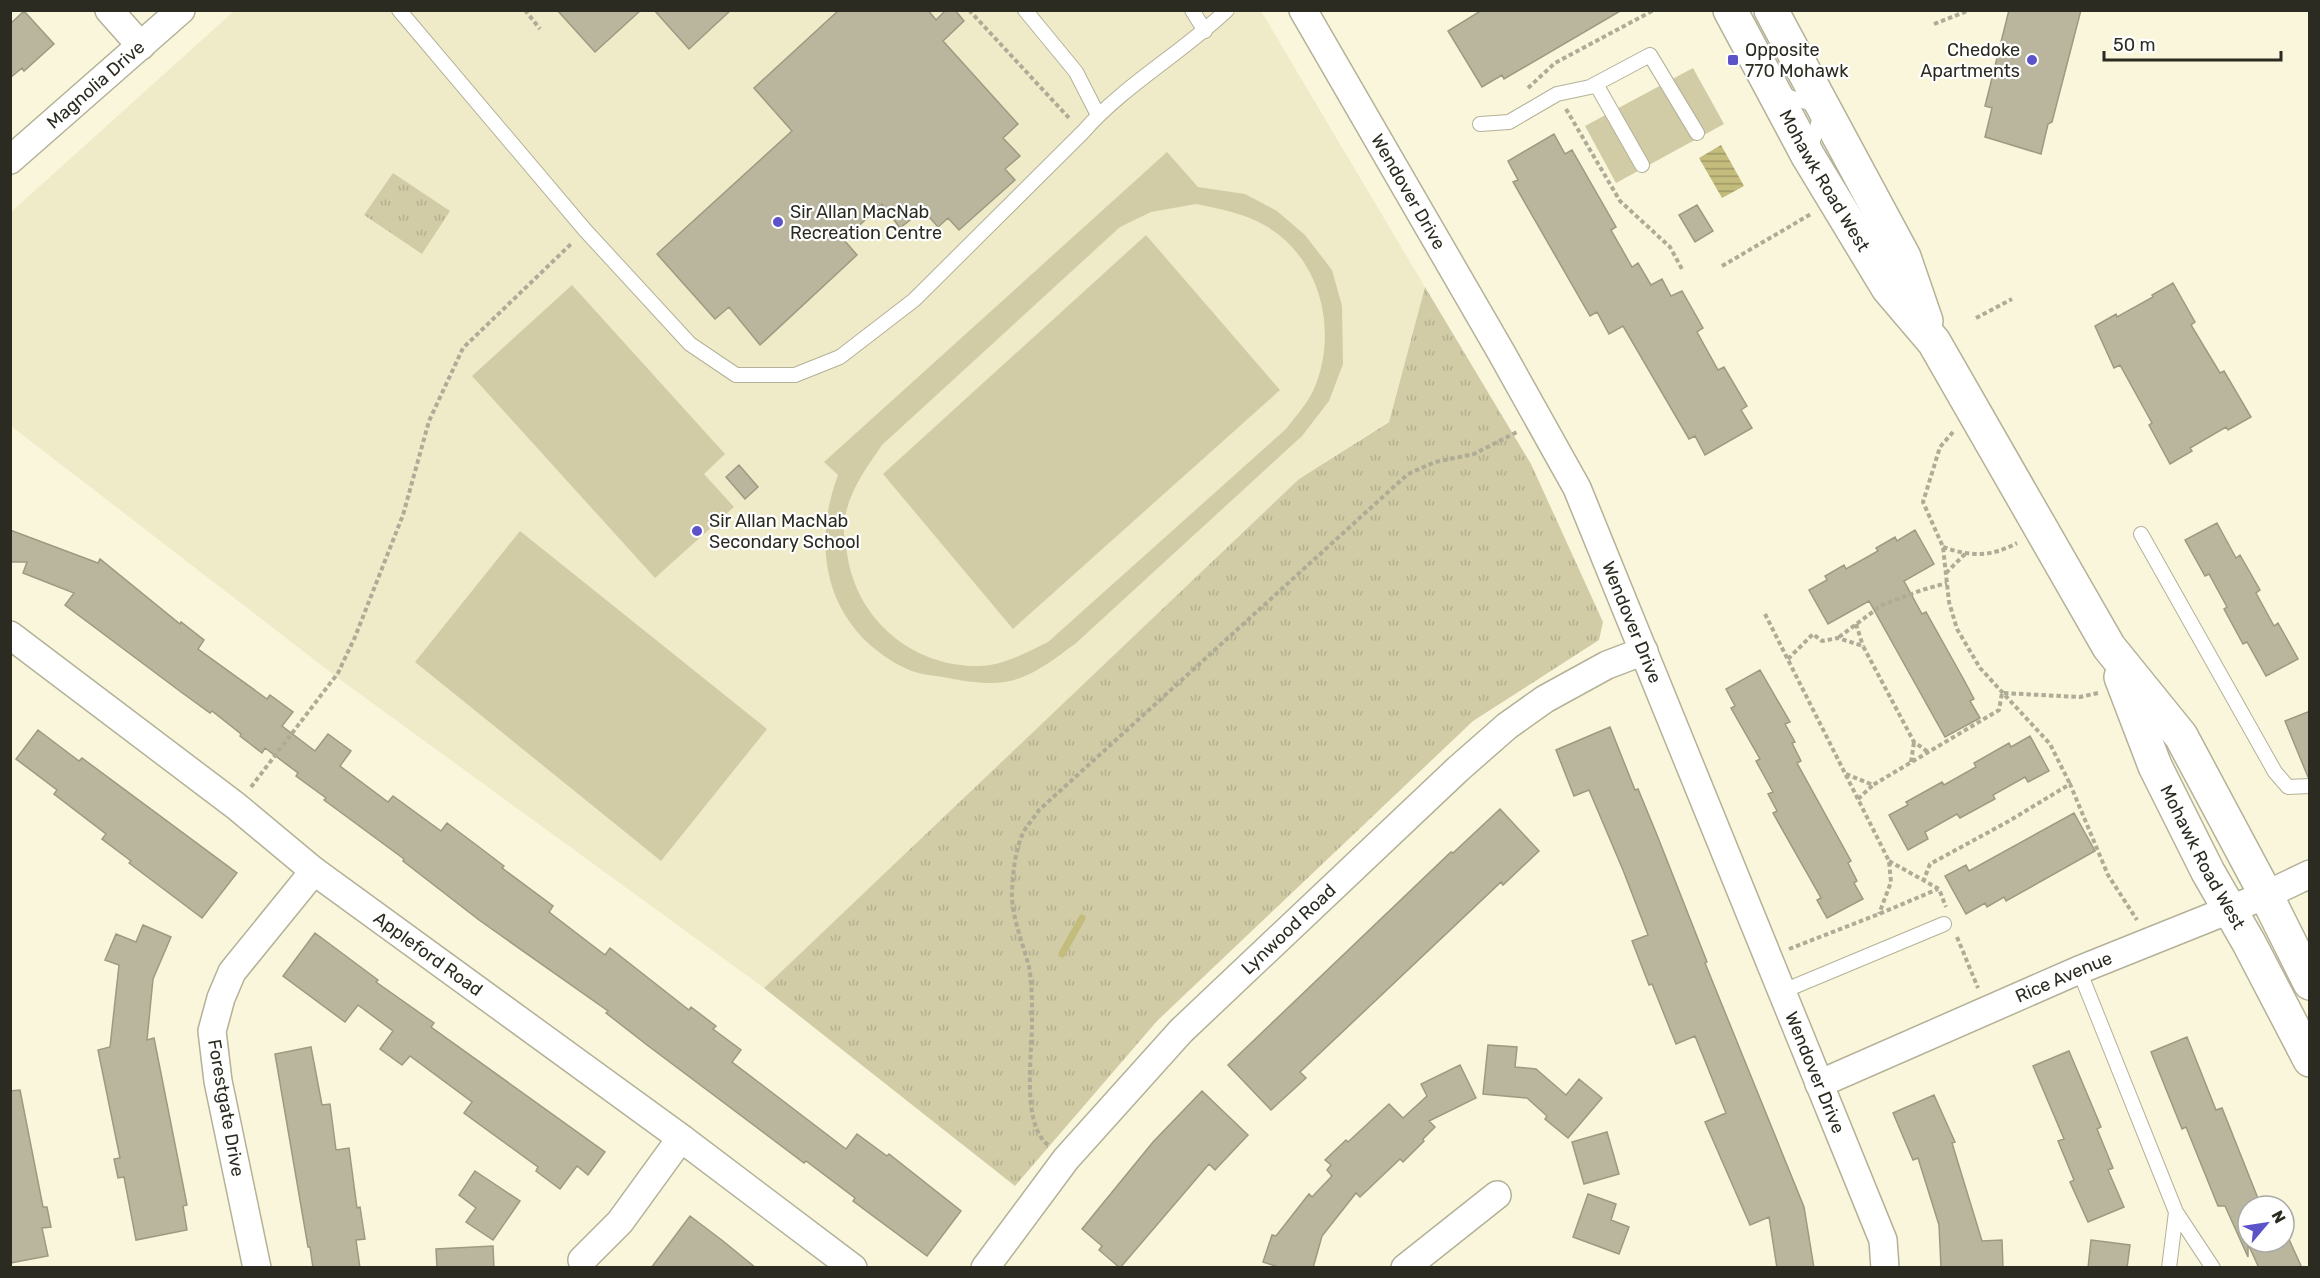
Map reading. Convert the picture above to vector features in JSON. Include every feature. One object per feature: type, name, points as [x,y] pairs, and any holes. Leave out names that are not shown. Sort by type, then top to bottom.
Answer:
[{"type":"main road","name":"Mohawk Road West","points":[[1730,10],[1808,156],[1888,288],[1934,342]]},
{"type":"main road","name":"Mohawk Road West","points":[[1771,10],[1904,257],[1934,342],[2109,647],[2155,765],[2229,910],[2310,1060]]},
{"type":"main road","name":"Mohawk Road West","points":[[2109,647],[2181,736],[2310,983]]},
{"type":"street","points":[[109,10],[141,46]]},
{"type":"street","name":"Magnolia Drive","points":[[10,160],[181,10]]},
{"type":"street","name":"Wendover Drive","points":[[1303,10],[1576,488],[1883,1240],[1885,1268]]},
{"type":"street","name":"Appleford Road","points":[[10,635],[236,807],[314,871],[681,1138],[853,1268]]},
{"type":"street","name":"Lynwood Road","points":[[985,1268],[1066,1159],[1180,1031],[1458,769],[1508,726],[1545,699],[1607,665],[1644,651]]},
{"type":"street","name":"Forestgate Drive","points":[[257,1268],[218,1081],[212,1031],[221,998],[232,972],[314,871]]},
{"type":"street","name":"Rice Avenue","points":[[1819,1084],[2079,970],[2266,895],[2310,874]]},
{"type":"street","points":[[582,1260],[620,1222],[681,1138]]},
{"type":"street","points":[[1406,1268],[1497,1195]]},
{"type":"lane","points":[[399,10],[585,230],[690,344],[736,375],[795,375],[840,357],[914,300],[1098,115],[1205,31],[1227,10]]},
{"type":"lane","points":[[1025,10],[1076,72],[1098,115]]},
{"type":"lane","points":[[1192,10],[1205,31]]},
{"type":"lane","points":[[1480,123],[1509,122],[1557,94],[1590,87],[1650,55],[1697,134]]},
{"type":"lane","points":[[1596,84],[1642,165]]},
{"type":"lane","points":[[1774,93],[1823,107],[1808,156]]},
{"type":"lane","points":[[2141,534],[2275,772],[2288,786],[2310,786]]},
{"type":"lane","points":[[1781,992],[1944,924]]},
{"type":"lane","points":[[2079,970],[2176,1212],[2213,1268]]},
{"type":"lane","points":[[2169,1268],[2176,1212]]},
{"type":"path","points":[[525,10],[540,29]]},
{"type":"path","points":[[969,10],[1083,132]]},
{"type":"path","points":[[1527,89],[1555,63],[1654,10]]},
{"type":"path","points":[[1934,24],[1970,10]]},
{"type":"path","points":[[1545,72],[1620,201],[1670,247],[1683,271]]},
{"type":"path","points":[[1722,266],[1835,200]]},
{"type":"path","points":[[236,807],[338,673],[355,637],[403,515],[429,421],[463,348],[585,230]]},
{"type":"path","points":[[1976,318],[2012,299]]},
{"type":"path","points":[[1973,410],[1940,447],[1923,502],[1943,547],[1949,602],[1957,629],[1980,668],[2050,744],[2070,784],[2108,875],[2128,902],[2149,942]]},
{"type":"path","points":[[1066,1159],[1042,1140],[1032,1119],[1030,1070],[1032,1018],[1029,969],[1012,893],[1016,858],[1023,834],[1039,810],[1408,474],[1435,462],[1474,454],[1539,421]]},
{"type":"path","points":[[1943,547],[1965,554],[1999,552],[2041,530]]},
{"type":"path","points":[[1946,573],[1965,554]]},
{"type":"path","points":[[1788,659],[1813,634],[1822,641],[1838,638],[1882,604],[1947,584]]},
{"type":"path","points":[[1765,614],[1888,861],[1891,882],[1880,914]]},
{"type":"path","points":[[1856,624],[1863,646],[1914,742],[1928,752]]},
{"type":"path","points":[[1838,638],[1863,646]]},
{"type":"path","points":[[2002,693],[2080,697],[2125,687]]},
{"type":"path","points":[[1858,800],[1872,785],[1999,710],[2002,693]]},
{"type":"path","points":[[1911,762],[1914,742]]},
{"type":"path","points":[[1845,774],[1872,785]]},
{"type":"path","points":[[1923,882],[1930,864],[2009,821],[2070,784]]},
{"type":"path","points":[[1767,957],[1939,889]]},
{"type":"shaded area","name":"Sir Allan MacNab Secondary School","points":[[234,11],[1261,11],[1425,287],[1389,421],[1299,479],[764,988],[338,678],[11,426],[10,213]]},
{"type":"shaded area","points":[[1721,145],[1744,186],[1722,198],[1699,158]]},
{"type":"green space","points":[[1693,68],[1724,124],[1616,183],[1585,126]]},
{"type":"green space","points":[[1167,152],[1198,187],[1245,194],[1277,211],[1305,235],[1332,270],[1342,306],[1343,364],[1329,401],[1302,436],[1075,644],[1042,667],[1020,678],[984,683],[917,673],[880,653],[859,634],[843,612],[832,587],[827,561],[826,533],[829,504],[838,475],[824,462]],"holes":[[[1196,204],[1241,215],[1266,226],[1285,240],[1301,258],[1320,300],[1324,322],[1321,369],[1308,401],[1286,429],[1048,642],[1006,661],[979,666],[955,664],[932,658],[911,648],[892,635],[875,618],[862,599],[847,553],[844,526],[848,504],[869,464],[882,445],[1120,227],[1151,212]]]},
{"type":"green space","points":[[393,173],[450,211],[422,254],[364,215]]},
{"type":"green space","points":[[1146,235],[1280,390],[1013,629],[883,474]]},
{"type":"green space","points":[[572,285],[725,454],[704,474],[734,507],[655,578],[472,376]]},
{"type":"green space","points":[[1425,287],[1531,464],[1603,622],[1599,640],[1473,721],[1157,1021],[1015,1186],[764,988],[1299,479],[1389,422]]},
{"type":"green space","points":[[520,531],[767,729],[661,861],[415,662]]},
{"type":"building","points":[[557,10],[641,10],[595,52]]},
{"type":"building","points":[[654,10],[731,10],[689,49]]},
{"type":"building","points":[[839,10],[928,10],[936,20],[946,10],[955,10],[964,21],[943,41],[1018,124],[1003,138],[1020,156],[1005,169],[1015,180],[959,230],[948,218],[938,227],[923,210],[900,228],[882,204],[844,240],[857,255],[760,345],[729,307],[715,319],[657,254],[792,131],[754,88]]},
{"type":"building","points":[[1482,10],[1622,10],[1504,79],[1502,75],[1482,87],[1448,31]]},
{"type":"building","name":"Chedoke Apartments","points":[[2009,10],[2081,10],[2052,122],[2048,124],[2041,154],[1985,137],[1992,108],[1985,106]]},
{"type":"building","points":[[24,11],[54,44],[24,71],[22,68],[10,78],[10,24]]},
{"type":"building","points":[[1554,134],[1565,154],[1572,150],[1616,227],[1611,230],[1632,267],[1638,263],[1651,285],[1662,279],[1671,296],[1682,291],[1703,328],[1697,332],[1718,370],[1724,367],[1747,406],[1741,410],[1752,428],[1705,455],[1695,436],[1689,439],[1623,326],[1609,334],[1597,312],[1590,316],[1513,182],[1518,180],[1508,161]]},
{"type":"building","points":[[1697,205],[1713,231],[1695,242],[1679,215]]},
{"type":"building","points":[[2173,283],[2195,322],[2191,325],[2220,373],[2224,371],[2251,417],[2228,430],[2226,427],[2190,448],[2192,451],[2170,464],[2149,425],[2152,423],[2120,365],[2114,368],[2095,326],[2116,314],[2117,317]]},
{"type":"building","points":[[739,465],[758,487],[745,499],[726,477]]},
{"type":"building","points":[[2217,523],[2236,558],[2240,555],[2260,590],[2256,593],[2274,626],[2278,623],[2298,659],[2266,676],[2247,642],[2243,644],[2209,574],[2205,576],[2185,540]]},
{"type":"building","points":[[10,530],[98,563],[100,559],[180,624],[181,622],[204,640],[198,649],[267,699],[270,695],[293,712],[282,726],[315,751],[328,734],[351,751],[340,766],[388,802],[393,796],[441,831],[447,823],[553,906],[549,912],[605,955],[610,948],[689,1010],[691,1007],[716,1026],[713,1029],[741,1050],[732,1062],[846,1149],[857,1134],[887,1156],[889,1154],[961,1211],[927,1256],[853,1201],[855,1198],[806,1161],[804,1163],[647,1045],[606,1013],[608,1011],[479,920],[403,861],[404,859],[324,800],[326,798],[296,776],[298,773],[265,748],[262,753],[212,711],[210,713],[65,605],[74,593],[23,573],[27,562],[10,562]]},
{"type":"building","points":[[1915,530],[1934,564],[1904,581],[1922,614],[1926,612],[1964,680],[1974,699],[1970,701],[1980,718],[1945,737],[1869,601],[1828,624],[1809,590],[1827,580],[1825,576],[1844,565],[1846,569],[1878,551],[1876,548],[1895,537],[1897,541]]},
{"type":"building","points":[[1760,670],[1790,722],[1785,724],[1795,742],[1792,743],[1801,761],[1797,763],[1851,861],[1848,863],[1857,881],[1854,883],[1863,899],[1827,918],[1817,900],[1821,898],[1773,813],[1777,811],[1768,794],[1773,792],[1756,761],[1760,759],[1731,708],[1735,706],[1726,689]]},
{"type":"building","points":[[2310,711],[2310,777],[2308,777],[2285,721]]},
{"type":"building","points":[[1610,727],[1635,790],[1638,789],[1657,835],[1707,962],[1705,963],[1804,1207],[1814,1268],[1777,1268],[1769,1217],[1750,1225],[1705,1122],[1726,1113],[1695,1036],[1676,1044],[1632,941],[1648,935],[1623,870],[1589,790],[1574,796],[1556,750]]},
{"type":"building","points":[[38,730],[79,761],[82,758],[237,873],[202,918],[129,863],[131,861],[102,839],[106,834],[54,794],[57,790],[16,759]]},
{"type":"building","points":[[2030,736],[2049,771],[2028,782],[2025,777],[1993,795],[1995,799],[1960,818],[1957,814],[1925,832],[1928,839],[1908,850],[1889,815],[1908,805],[1906,802],[1942,782],[1944,785],[1976,767],[1974,763],[2009,743],[2011,747]]},
{"type":"building","points":[[1500,809],[1539,851],[1503,885],[1501,882],[1300,1072],[1306,1078],[1271,1110],[1228,1065],[1451,852],[1453,853]]},
{"type":"building","points":[[2074,813],[2095,851],[2006,901],[2004,897],[1987,907],[1985,903],[1966,914],[1945,876],[1966,865],[1969,871]]},
{"type":"building","points":[[143,925],[171,937],[153,979],[147,1040],[154,1038],[187,1205],[183,1206],[187,1230],[136,1240],[124,1177],[118,1178],[114,1159],[120,1158],[98,1050],[110,1047],[119,965],[105,960],[116,934],[136,942]]},
{"type":"building","points":[[315,933],[378,980],[376,982],[434,1023],[431,1027],[605,1152],[588,1175],[577,1166],[560,1189],[536,1171],[538,1167],[464,1113],[472,1102],[410,1056],[402,1065],[380,1049],[393,1031],[358,1005],[345,1022],[283,976]]},
{"type":"building","points":[[2187,1037],[2216,1110],[2222,1108],[2256,1194],[2236,1194],[2236,1230],[2225,1206],[2218,1206],[2186,1127],[2182,1129],[2151,1052]]},
{"type":"building","points":[[1488,1045],[1517,1047],[1515,1067],[1536,1069],[1566,1095],[1579,1079],[1602,1098],[1568,1138],[1545,1119],[1547,1116],[1527,1098],[1483,1094]]},
{"type":"building","points":[[311,1047],[322,1105],[330,1104],[336,1150],[349,1148],[357,1208],[360,1207],[365,1239],[356,1240],[360,1268],[313,1268],[310,1247],[308,1247],[275,1054]]},
{"type":"building","points":[[2069,1051],[2101,1127],[2097,1129],[2113,1168],[2108,1170],[2124,1207],[2088,1222],[2070,1182],[2074,1180],[2058,1141],[2064,1139],[2033,1066]]},
{"type":"building","points":[[1460,1065],[1476,1098],[1429,1121],[1435,1127],[1403,1162],[1400,1159],[1360,1197],[1356,1193],[1322,1236],[1313,1268],[1281,1268],[1263,1262],[1272,1235],[1276,1236],[1309,1194],[1312,1197],[1332,1176],[1327,1170],[1331,1165],[1325,1160],[1389,1104],[1403,1118],[1427,1096],[1421,1084]]},
{"type":"building","points":[[20,1090],[43,1207],[47,1207],[51,1227],[42,1228],[48,1256],[10,1263],[10,1091]]},
{"type":"building","points":[[1202,1091],[1248,1135],[1215,1170],[1209,1164],[1120,1268],[1099,1250],[1102,1246],[1082,1229],[1153,1142]]},
{"type":"building","points":[[1934,1095],[1955,1142],[1952,1143],[1982,1241],[2002,1240],[2003,1268],[1941,1268],[1939,1225],[1918,1158],[1913,1160],[1893,1113]]},
{"type":"building","points":[[1607,1132],[1619,1174],[1584,1184],[1572,1142]]},
{"type":"building","points":[[475,1171],[520,1201],[493,1240],[466,1222],[476,1208],[459,1195]]},
{"type":"building","points":[[1588,1194],[1616,1204],[1611,1220],[1629,1227],[1619,1254],[1573,1237]]},
{"type":"building","points":[[690,1216],[723,1241],[756,1268],[651,1268]]},
{"type":"building","points":[[2091,1240],[2130,1245],[2127,1268],[2088,1268]]},
{"type":"building","points":[[493,1246],[494,1268],[437,1268],[436,1249]]},
{"type":"building","points":[[2253,1254],[2296,1254],[2302,1268],[2259,1268]]},
{"type":"waterway","points":[[1062,954],[1082,918]]},
{"type":"place","name":"Opposite 770 Mohawk","points":[[1733,60]]},
{"type":"place","name":"Chedoke Apartments","points":[[2032,60]]},
{"type":"place","name":"Sir Allan MacNab Recreation Centre","points":[[778,222]]},
{"type":"place","name":"Sir Allan MacNab Secondary School","points":[[697,531]]}]
